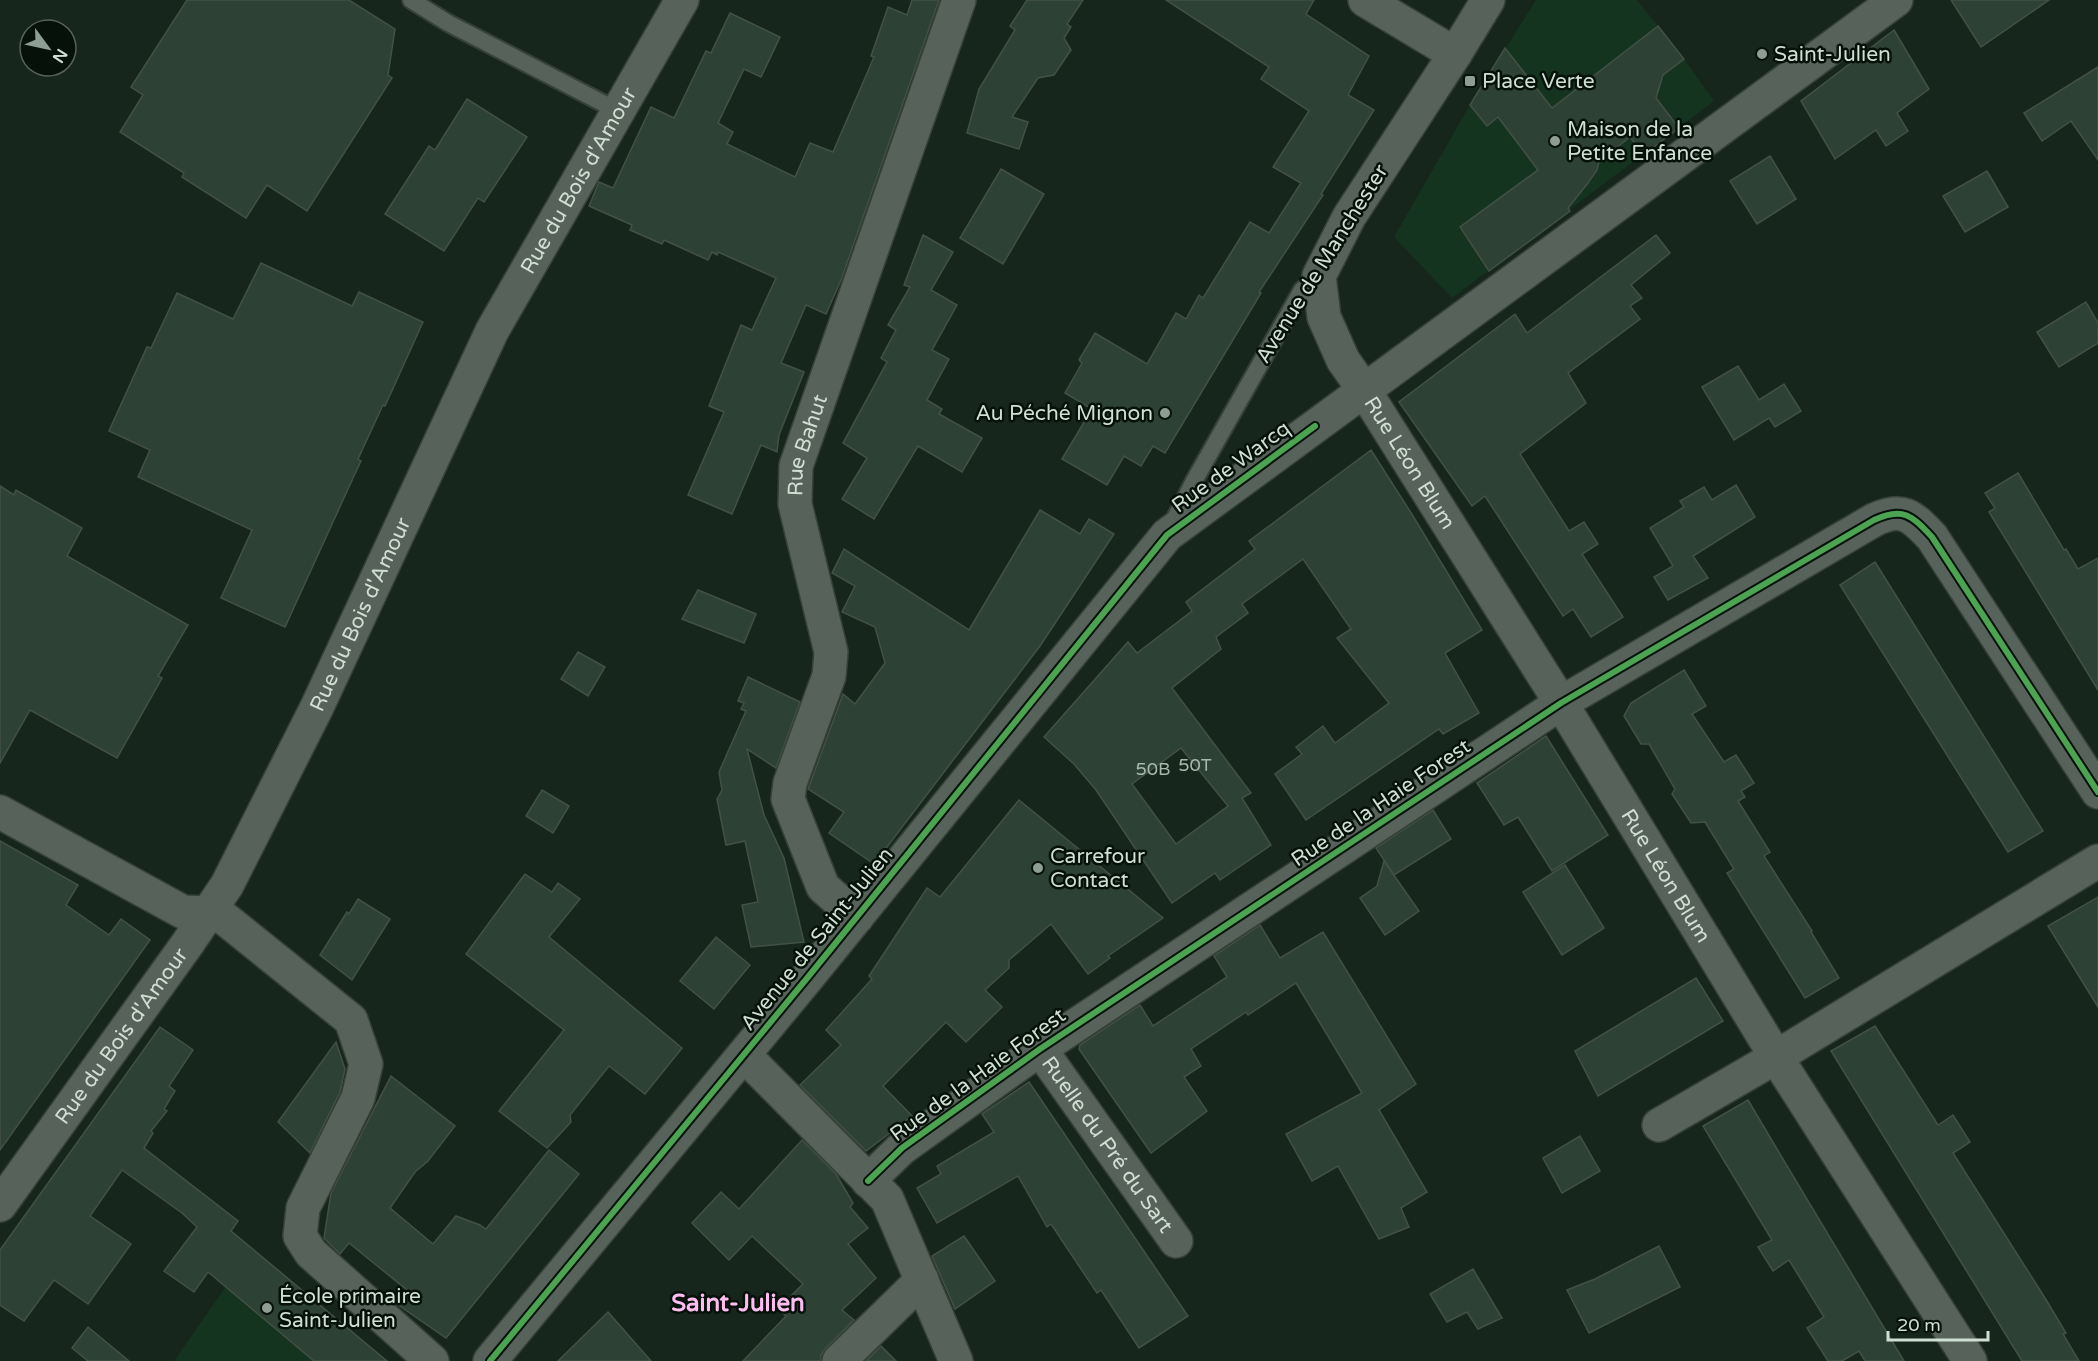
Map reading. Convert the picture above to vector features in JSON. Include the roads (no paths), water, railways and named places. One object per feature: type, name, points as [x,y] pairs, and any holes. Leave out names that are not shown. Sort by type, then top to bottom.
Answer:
[{"type":"street","name":"Rue du Bois d'Amour","points":[[0,1204],[227,885],[317,707],[492,331],[620,112],[682,0]]},
{"type":"street","name":"Rue Bahut","points":[[857,917],[823,887],[788,799],[790,783],[829,676],[831,652],[795,504],[796,466],[959,0]]},
{"type":"street","points":[[1365,0],[1455,54]]},
{"type":"street","name":"Avenue de Manchester","points":[[1319,276],[1349,217],[1488,0]]},
{"type":"street","name":"Rue de Warcq","points":[[1167,535],[1896,0]]},
{"type":"street","name":"Rue Léon Blum","points":[[1319,276],[1324,316],[1343,360],[1561,703],[1776,1057],[1970,1361]]},
{"type":"street","name":"Rue de la Haie Forest","points":[[868,1181],[902,1148],[1040,1049],[1561,703],[1890,512],[1913,517],[1932,537],[2098,792]]},
{"type":"street","name":"Avenue de Saint-Julien","points":[[490,1361],[744,1055],[1167,535]]},
{"type":"street","points":[[0,812],[183,912],[208,913],[224,918],[351,1020],[366,1064],[358,1098],[303,1208],[300,1236],[310,1253],[432,1361]]},
{"type":"street","points":[[1659,1125],[1776,1057],[2098,861]]},
{"type":"street","name":"Ruelle du Pré du Sart","points":[[1040,1049],[1176,1241]]},
{"type":"street","points":[[744,1055],[887,1199],[956,1361]]},
{"type":"street","points":[[839,1361],[922,1280]]},
{"type":"lane","points":[[411,0],[448,23],[620,112]]},
{"type":"lane","name":"Avenue de Manchester","points":[[1167,535],[1194,481],[1302,290],[1319,276]]},
{"type":"place","name":"Saint-Julien","points":[[1762,54]]},
{"type":"place","name":"Place Verte","points":[[1470,81]]},
{"type":"place","name":"Maison de la Petite Enfance","points":[[1555,141]]},
{"type":"place","name":"Au Péché Mignon","points":[[1165,413]]},
{"type":"place","name":"Carrefour Contact","points":[[1038,868]]},
{"type":"place","name":"École primaire Saint-Julien","points":[[267,1308]]},
{"type":"district","name":"Saint-Julien","points":[[738,1303]]}]
